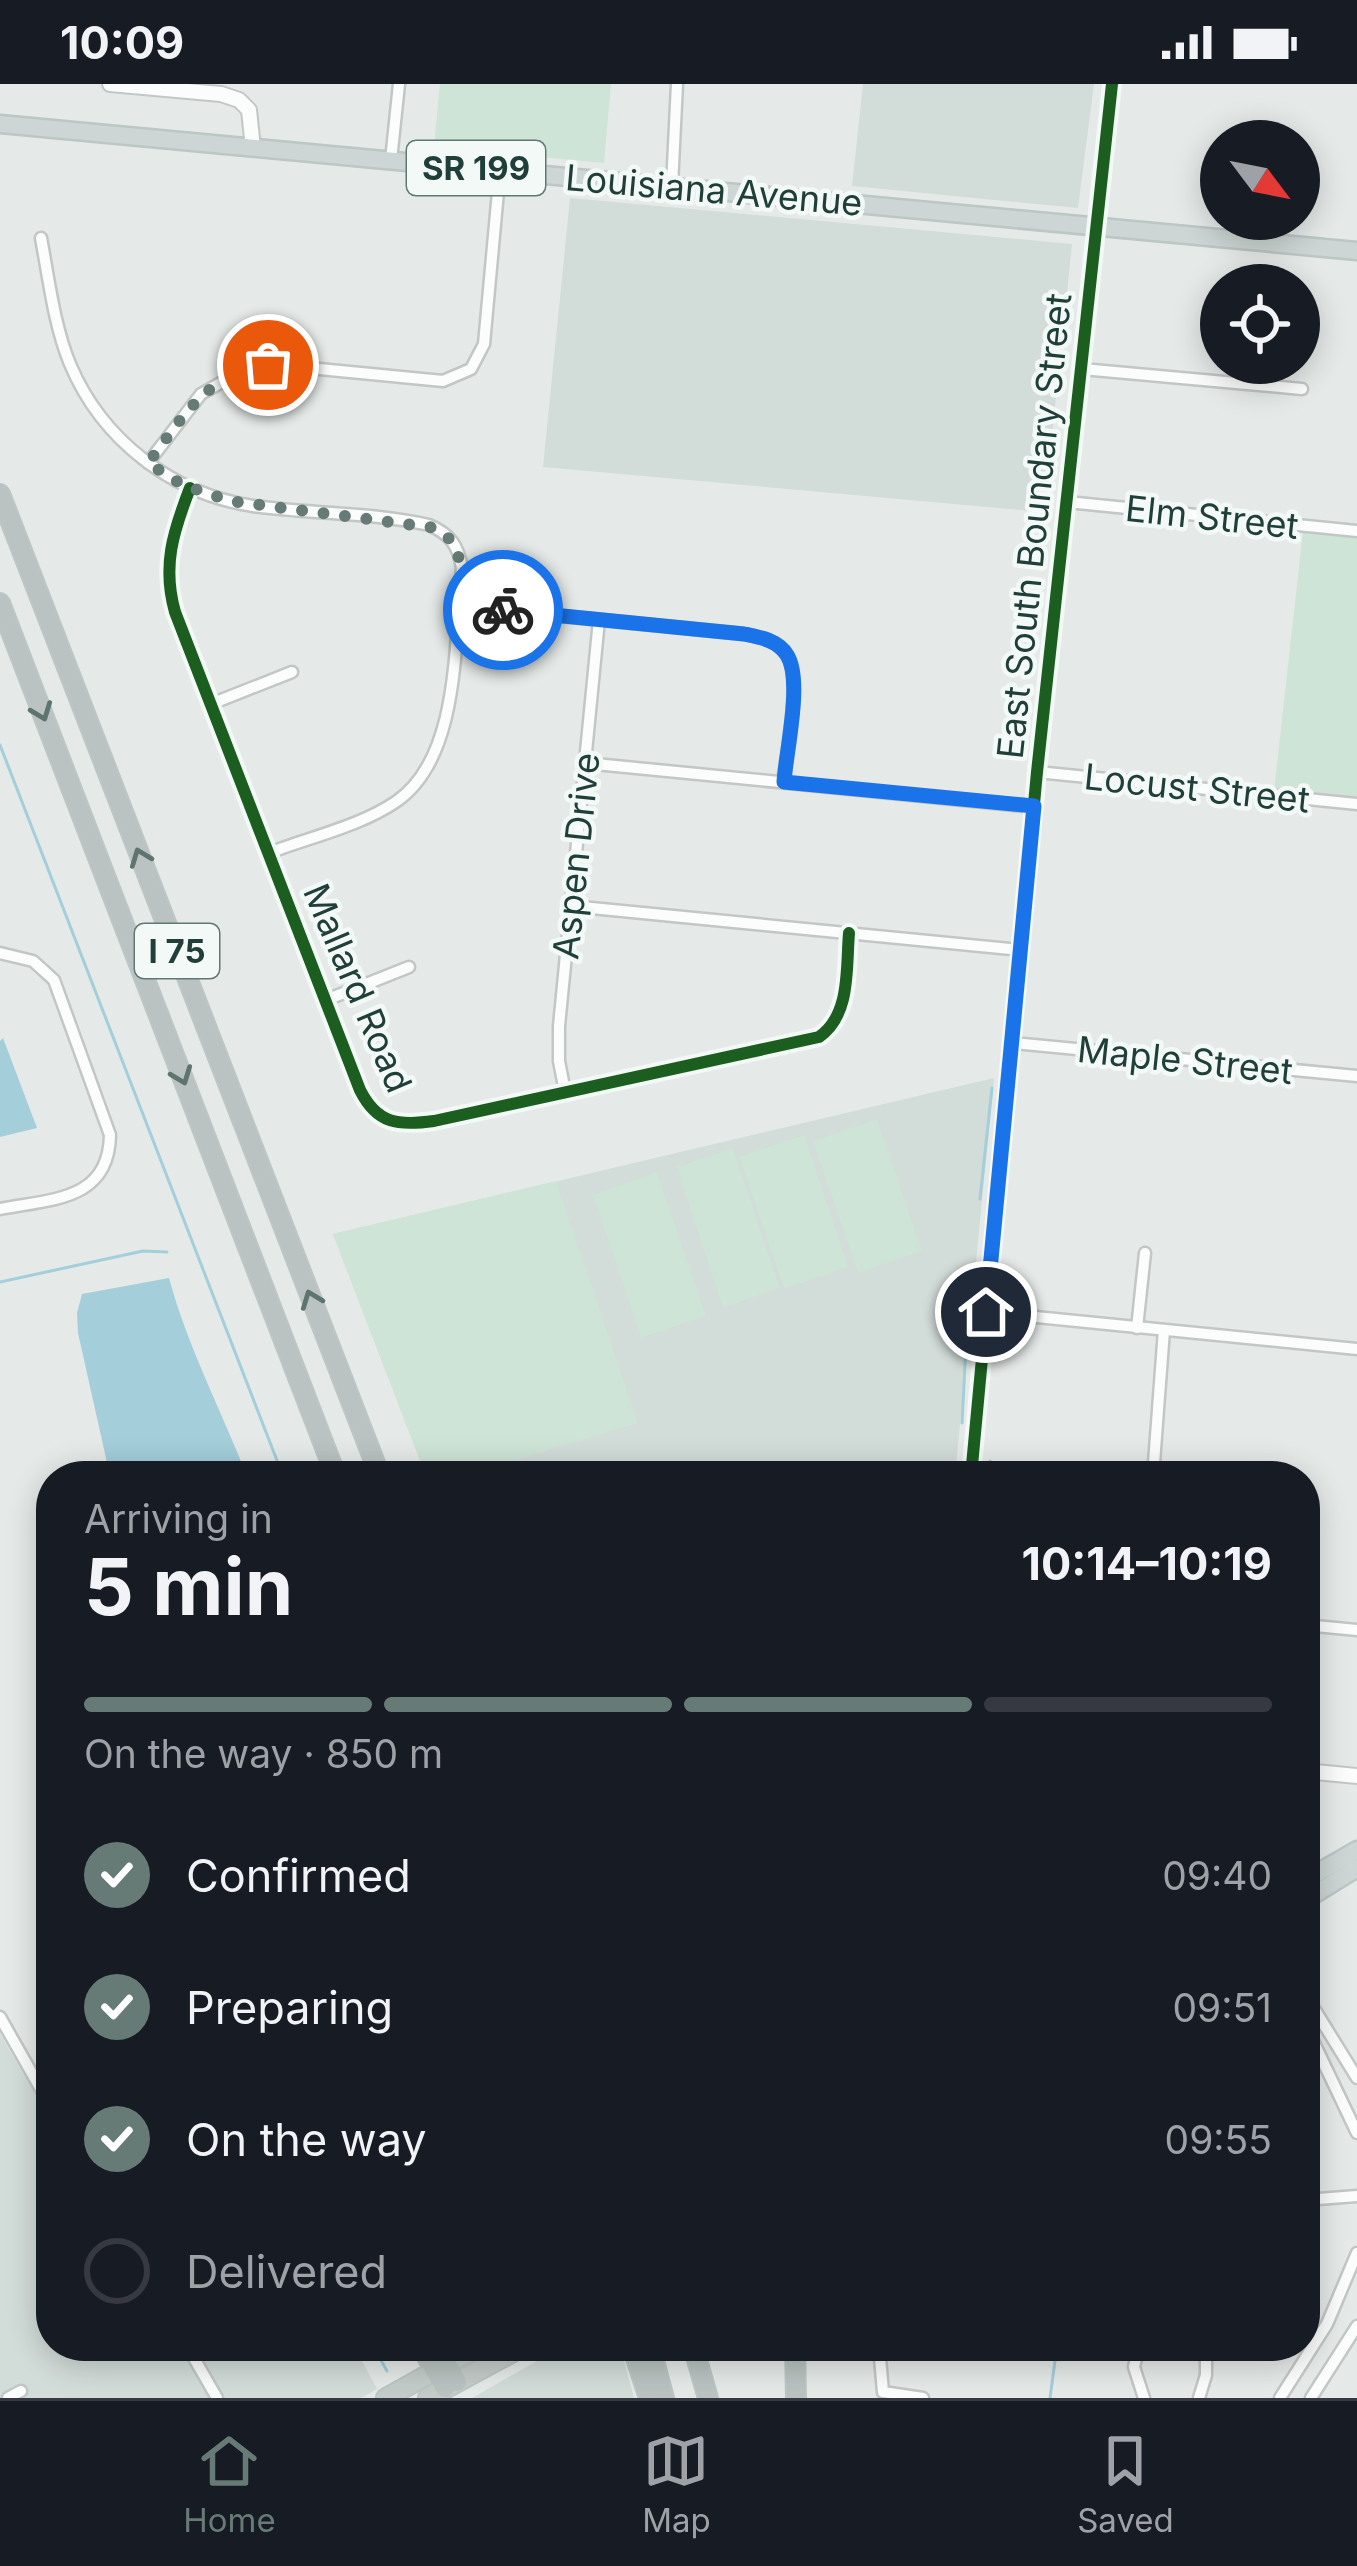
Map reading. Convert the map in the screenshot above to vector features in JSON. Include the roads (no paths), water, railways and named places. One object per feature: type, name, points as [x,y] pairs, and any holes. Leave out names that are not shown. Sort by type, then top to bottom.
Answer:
[{"type":"highway","name":"I 75","points":[[0,494],[376,1461]]},
{"type":"highway","name":"I 75","points":[[0,603],[330,1461]]},
{"type":"highway","points":[[386,2398],[475,2361]]},
{"type":"highway","points":[[441,2375],[481,2361]]},
{"type":"highway","points":[[637,2361],[649,2398]]},
{"type":"highway","points":[[654,2361],[664,2398]]},
{"type":"highway","points":[[697,2361],[708,2398]]},
{"type":"highway","points":[[795,2361],[796,2398]]},
{"type":"main road","name":"Louisiana Avenue","points":[[0,124],[1357,251]]},
{"type":"main road","points":[[1320,1871],[1357,1850]]},
{"type":"main road","points":[[1320,1891],[1357,1868]]},
{"type":"street","points":[[110,84],[231,96],[249,110],[253,148]]},
{"type":"street","points":[[392,160],[399,84]]},
{"type":"street","points":[[672,186],[677,84]]},
{"type":"street","name":"East South Boundary Street","points":[[972,1461],[1037,772],[1112,84]]},
{"type":"street","points":[[148,463],[201,394],[244,369],[278,365],[443,381],[471,369],[484,344],[500,170]]},
{"type":"street","points":[[40,238],[63,343],[80,385],[116,436],[148,463],[190,488],[251,505],[436,528],[459,552],[462,568],[446,724],[437,752],[420,779],[384,809],[269,853]]},
{"type":"street","points":[[1082,369],[1302,389]]},
{"type":"street","name":"Mallard Road","points":[[190,488],[169,548],[167,579],[176,612],[366,1102],[387,1121],[413,1124],[819,1036],[839,1014],[849,933]]},
{"type":"street","name":"Elm Street","points":[[1067,502],[1357,531]]},
{"type":"street","points":[[458,606],[744,634],[782,649],[793,678],[784,782]]},
{"type":"street","name":"Aspen Drive","points":[[565,1092],[559,1026],[598,620]]},
{"type":"street","points":[[212,704],[292,672]]},
{"type":"street","points":[[585,763],[1034,806]]},
{"type":"street","name":"Locust Street","points":[[1037,772],[1357,803]]},
{"type":"street","points":[[571,906],[1021,950]]},
{"type":"street","points":[[0,953],[33,961],[54,980],[110,1135],[110,1153],[100,1175],[81,1192],[0,1209]]},
{"type":"street","points":[[326,1000],[409,967]]},
{"type":"street","name":"Maple Street","points":[[1013,1043],[1357,1076]]},
{"type":"street","points":[[1137,1328],[1145,1253]]},
{"type":"street","points":[[986,1312],[1357,1349]]},
{"type":"street","points":[[1154,1461],[1164,1330]]},
{"type":"street","points":[[1320,1626],[1357,1630]]},
{"type":"street","points":[[1320,1772],[1357,1776]]},
{"type":"street","points":[[0,2017],[36,2081]]},
{"type":"street","points":[[1320,2018],[1357,2078]]},
{"type":"street","points":[[1320,2051],[1353,2111],[1357,2133]]},
{"type":"street","points":[[1320,2199],[1357,2196]]},
{"type":"street","points":[[1320,2335],[1357,2253]]},
{"type":"street","points":[[1310,2398],[1357,2326]]},
{"type":"street","points":[[196,2361],[217,2398]]},
{"type":"street","points":[[880,2361],[883,2392],[923,2397]]},
{"type":"street","points":[[1132,2361],[1144,2398]]},
{"type":"street","points":[[1134,2367],[1135,2361]]},
{"type":"street","points":[[1202,2397],[1206,2361]]},
{"type":"street","points":[[1280,2398],[1304,2361]]},
{"type":"street","points":[[8,2398],[21,2391]]},
{"type":"water","points":[[3,1038],[37,1128],[0,1137],[0,1041]]},
{"type":"water","points":[[169,1278],[241,1461],[107,1461],[78,1333],[82,1294]]},
{"type":"waterway","points":[[0,745],[277,1461]]},
{"type":"waterway","points":[[980,1199],[992,1088]]},
{"type":"waterway","points":[[0,1282],[143,1251],[167,1252]]},
{"type":"waterway","points":[[962,1423],[967,1327]]},
{"type":"waterway","points":[[381,2361],[387,2371]]},
{"type":"waterway","points":[[1050,2398],[1055,2361]]}]
